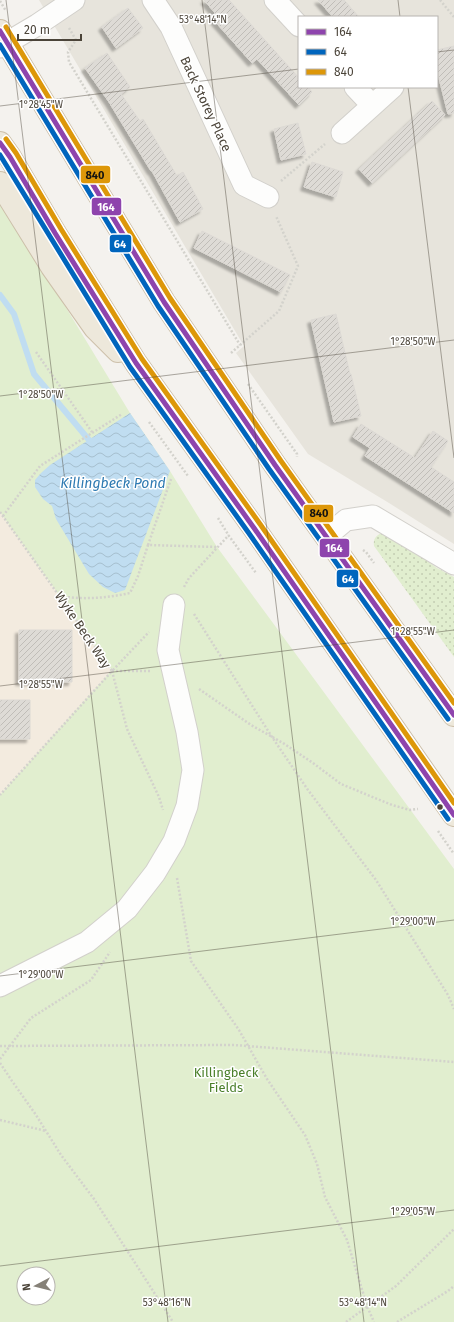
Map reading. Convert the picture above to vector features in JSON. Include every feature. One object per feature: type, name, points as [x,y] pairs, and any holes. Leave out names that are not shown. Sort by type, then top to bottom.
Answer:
[{"type":"highway","points":[[2,44],[164,302],[275,465],[454,714]]},
{"type":"highway","points":[[0,142],[136,363],[247,518],[454,815]]},
{"type":"highway","points":[[0,183],[52,266],[95,328],[152,385]]},
{"type":"street","points":[[2,44],[37,25],[74,0]]},
{"type":"street","name":"Back Storey Place","points":[[154,0],[171,27],[244,185],[268,197]]},
{"type":"street","points":[[275,0],[298,25]]},
{"type":"street","points":[[356,88],[372,105]]},
{"type":"street","points":[[342,132],[392,88]]},
{"type":"street","points":[[327,536],[346,520],[373,516],[454,564]]},
{"type":"street","points":[[0,986],[87,942],[127,909],[155,874],[174,841],[187,806],[193,770],[187,732],[168,650],[174,605]]},
{"type":"path","points":[[440,0],[454,17]]},
{"type":"path","points":[[66,23],[76,40],[68,52],[69,62],[240,345]]},
{"type":"path","points":[[231,353],[279,311],[298,266],[268,197],[277,185],[331,139],[342,132]]},
{"type":"path","points":[[36,352],[92,432]]},
{"type":"path","points":[[3,516],[40,466],[122,414]]},
{"type":"path","points":[[60,596],[90,598],[114,597],[130,593],[138,576],[171,479]]},
{"type":"path","name":"Wyke Beck Way","points":[[0,512],[112,670],[0,795]]},
{"type":"path","points":[[112,670],[174,605],[189,578],[217,547],[247,518]]},
{"type":"path","points":[[148,545],[217,547]]},
{"type":"path","points":[[193,612],[272,737],[308,790],[376,880],[448,995],[454,1009]]},
{"type":"path","points":[[112,670],[158,671],[191,684],[251,725],[313,763],[341,784],[392,805],[410,810],[418,809]]},
{"type":"path","points":[[112,670],[127,728],[159,797],[163,811]]},
{"type":"path","points":[[171,846],[190,961],[239,1030],[267,1079],[305,1135],[317,1164],[325,1197],[347,1240],[367,1306],[374,1322]]},
{"type":"path","points":[[0,1059],[31,1018],[90,980],[114,946]]},
{"type":"path","points":[[0,1046],[248,1046],[454,1062]]},
{"type":"path","points":[[0,1062],[47,1131],[61,1155],[94,1199],[173,1322]]},
{"type":"path","points":[[0,1120],[47,1131]]},
{"type":"path","points":[[346,1322],[396,1286],[454,1229]]},
{"type":"path","points":[[397,1322],[454,1286]]},
{"type":"shaded area","points":[[39,0],[454,0],[454,544],[308,454],[236,353],[244,346]]},
{"type":"shaded area","points":[[0,512],[112,671],[0,795]]},
{"type":"green space","name":"Killingbeck Fields","points":[[0,199],[130,413],[170,471],[217,547],[454,869],[454,1322],[0,1322],[0,795],[112,670],[0,512]]},
{"type":"green space","points":[[382,533],[389,534],[437,568],[454,577],[454,657],[374,546],[375,538]]},
{"type":"water","name":"Killingbeck Pond","points":[[130,413],[170,471],[125,590],[115,593],[103,587],[89,574],[56,519],[52,506],[43,499],[35,487],[35,480],[50,465]]},
{"type":"building","points":[[204,0],[229,0],[298,77],[298,88],[309,88],[312,92],[299,105],[257,59],[252,63],[211,17],[215,13]]},
{"type":"building","points":[[318,0],[344,0],[358,16],[332,16]]},
{"type":"building","points":[[128,8],[143,28],[116,48],[102,27]]},
{"type":"building","points":[[454,46],[454,113],[448,114],[438,74],[438,50]]},
{"type":"building","points":[[107,53],[130,87],[121,94],[140,121],[143,119],[177,176],[183,172],[203,209],[180,222],[152,171],[109,102],[85,68]]},
{"type":"building","points":[[432,101],[445,115],[372,183],[359,169]]},
{"type":"building","points":[[298,123],[306,154],[281,160],[274,129]]},
{"type":"building","points":[[312,162],[343,172],[336,197],[304,187]]},
{"type":"building","points":[[202,231],[290,275],[281,292],[194,248]]},
{"type":"building","points":[[336,314],[361,416],[334,422],[311,320]]},
{"type":"building","points":[[361,424],[415,458],[433,431],[448,441],[431,467],[454,482],[454,513],[365,456],[370,448],[353,437]]},
{"type":"building","points":[[19,630],[72,630],[72,682],[19,682]]},
{"type":"building","points":[[0,700],[30,700],[30,739],[0,739]]},
{"type":"waterway","points":[[0,295],[14,314],[34,374],[89,440]]},
{"type":"transit line","name":"840","points":[[6,27],[170,298],[281,461],[454,703]]},
{"type":"transit line","name":"164","points":[[0,31],[164,302],[275,465],[454,715]]},
{"type":"transit line","name":"64","points":[[0,45],[158,306],[269,469],[448,719]]},
{"type":"transit line","name":"840","points":[[6,139],[142,359],[260,524],[454,803]]},
{"type":"transit line","name":"164","points":[[0,143],[136,363],[254,528],[454,815]]},
{"type":"transit line","name":"64","points":[[0,155],[130,367],[248,532],[448,819]]}]
